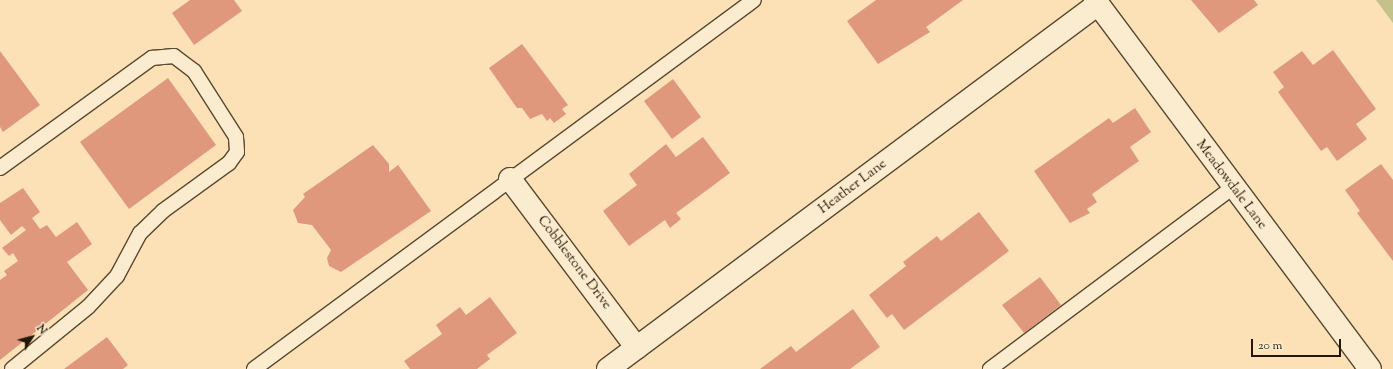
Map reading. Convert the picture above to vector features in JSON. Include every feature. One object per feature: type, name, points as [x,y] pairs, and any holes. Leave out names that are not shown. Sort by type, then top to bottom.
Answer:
[{"type":"street","name":"Meadowdale Lane","points":[[1097,2],[1233,188],[1370,369]]},
{"type":"street","name":"Heather Lane","points":[[608,369],[1097,2]]},
{"type":"street","name":"Cobblestone Drive","points":[[510,179],[637,348]]},
{"type":"lane","points":[[254,369],[754,0]]},
{"type":"lane","points":[[0,168],[152,58],[174,56],[194,71],[236,137],[237,152],[229,163],[163,211],[140,233],[118,276],[88,307],[12,369]]},
{"type":"lane","points":[[990,369],[1233,188]]},
{"type":"shaded area","points":[[1376,0],[1393,0],[1393,23]]},
{"type":"building","points":[[190,0],[234,0],[242,11],[194,45],[172,13]]},
{"type":"building","points":[[876,0],[963,0],[926,27],[930,32],[878,64],[847,21]]},
{"type":"building","points":[[1191,0],[1254,0],[1258,5],[1219,33]]},
{"type":"building","points":[[522,44],[568,105],[562,109],[566,114],[554,123],[550,118],[547,121],[542,114],[530,119],[522,108],[517,108],[489,68]]},
{"type":"building","points":[[1333,50],[1376,109],[1356,124],[1367,139],[1337,161],[1327,147],[1321,151],[1278,92],[1284,87],[1273,72],[1302,51],[1313,65]]},
{"type":"building","points":[[0,51],[40,105],[3,132],[0,127]]},
{"type":"building","points":[[168,78],[216,145],[129,209],[80,142]]},
{"type":"building","points":[[673,79],[701,117],[672,139],[644,101]]},
{"type":"building","points":[[1135,108],[1151,132],[1130,147],[1139,161],[1092,194],[1097,202],[1087,209],[1090,213],[1070,223],[1034,171],[1109,118],[1113,123]]},
{"type":"building","points":[[703,137],[730,173],[676,213],[681,219],[670,228],[665,220],[629,246],[603,211],[637,185],[629,174],[666,144],[676,157]]},
{"type":"building","points":[[373,145],[389,164],[389,172],[398,165],[431,211],[341,272],[329,266],[327,258],[331,250],[312,225],[298,223],[293,210],[305,197],[303,194]]},
{"type":"building","points":[[1381,164],[1393,180],[1393,261],[1357,213],[1360,211],[1345,190]]},
{"type":"building","points":[[23,188],[40,212],[32,218],[40,229],[47,225],[56,237],[77,222],[92,244],[67,262],[88,290],[0,360],[0,280],[7,275],[4,271],[18,261],[13,253],[9,256],[2,248],[26,230],[22,226],[11,235],[0,220],[0,203]]},
{"type":"building","points":[[979,212],[1009,251],[904,330],[892,314],[887,318],[869,295],[906,266],[903,262],[937,236],[941,241]]},
{"type":"building","points":[[1040,277],[1061,305],[1024,333],[1002,305]]},
{"type":"building","points":[[490,297],[517,333],[487,355],[490,359],[477,369],[410,369],[404,361],[442,334],[436,325],[460,307],[466,315]]},
{"type":"building","points":[[853,309],[880,347],[850,369],[760,369],[791,346],[796,352]]},
{"type":"building","points":[[107,337],[128,365],[123,369],[64,369]]}]
